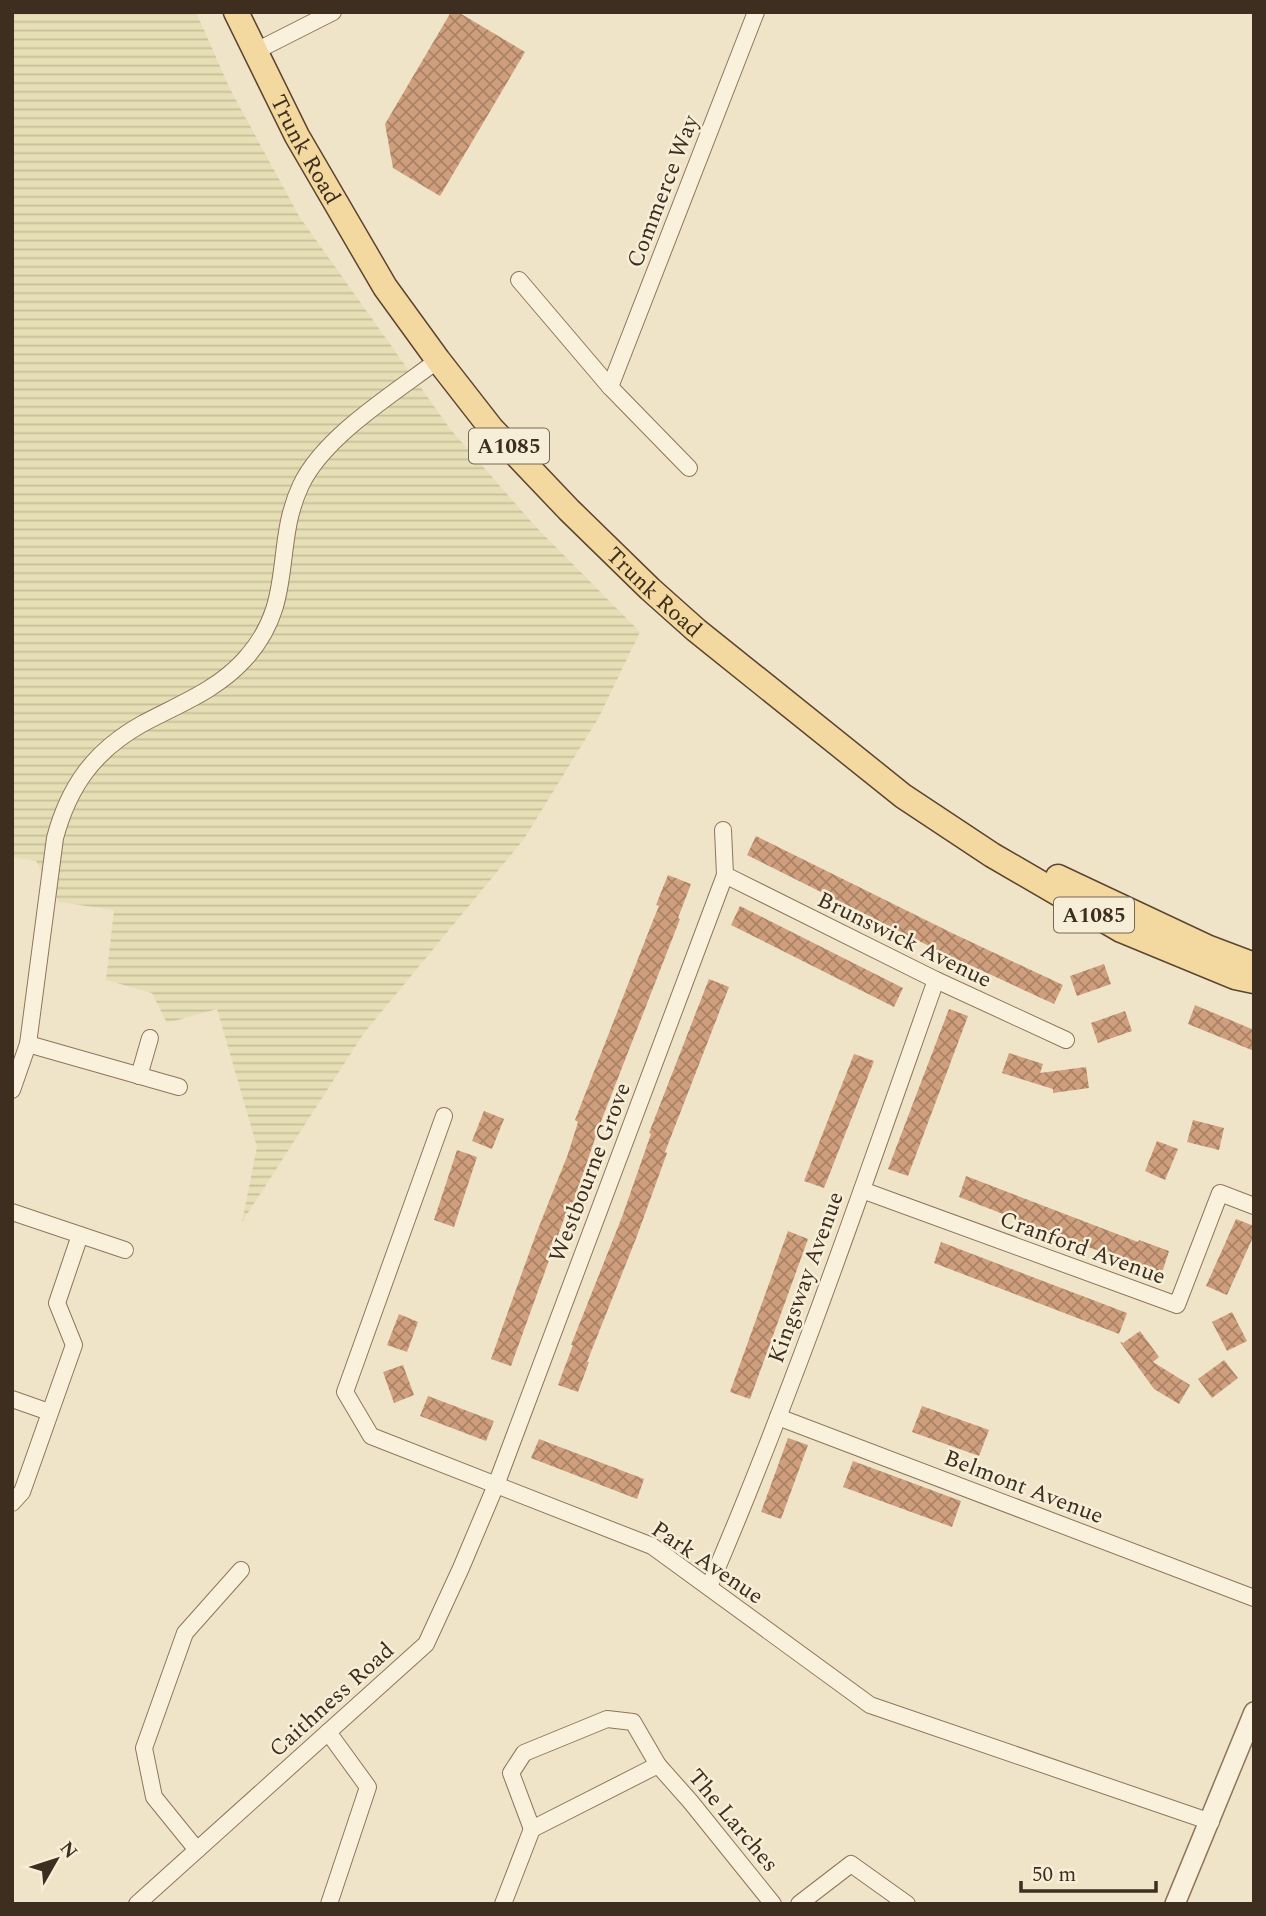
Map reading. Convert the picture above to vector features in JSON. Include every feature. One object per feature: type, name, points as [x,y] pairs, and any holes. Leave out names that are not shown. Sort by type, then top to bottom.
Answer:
[{"type":"main road","name":"Trunk Road","points":[[236,12],[297,136],[385,287],[491,428],[569,510],[650,589],[696,630],[903,796],[992,855],[1121,930],[1235,977],[1254,981]]},
{"type":"main road","name":"A1085","points":[[946,825],[1209,948],[1254,965]]},
{"type":"street","points":[[254,52],[333,12]]},
{"type":"street","name":"Commerce Way","points":[[610,387],[756,12]]},
{"type":"street","points":[[519,280],[610,387],[689,468]]},
{"type":"street","points":[[12,1090],[27,1044],[54,838],[73,789],[87,768],[121,737],[209,690],[244,660],[258,643],[277,604],[287,527],[302,482],[316,462],[344,432],[438,360]]},
{"type":"street","points":[[723,830],[725,875]]},
{"type":"street","name":"Brunswick Avenue","points":[[725,875],[1066,1041]]},
{"type":"street","name":"Westbourne Grove","points":[[496,1485],[725,875]]},
{"type":"street","name":"Kingsway Avenue","points":[[709,1587],[747,1500],[862,1190],[936,980]]},
{"type":"street","points":[[139,1076],[150,1038]]},
{"type":"street","points":[[27,1044],[179,1087]]},
{"type":"street","name":"Park Avenue","points":[[444,1116],[345,1392],[371,1436],[652,1546],[870,1704],[1211,1822]]},
{"type":"street","name":"Cranford Avenue","points":[[862,1190],[1177,1306],[1220,1193],[1254,1206]]},
{"type":"street","points":[[12,1212],[125,1250]]},
{"type":"street","points":[[12,1503],[22,1492],[74,1345],[57,1303],[80,1236]]},
{"type":"street","points":[[12,1399],[49,1412]]},
{"type":"street","name":"Belmont Avenue","points":[[778,1417],[1254,1598]]},
{"type":"street","name":"Caithness Road","points":[[137,1904],[426,1644],[496,1485]]},
{"type":"street","points":[[197,1850],[154,1797],[144,1748],[185,1633],[241,1570]]},
{"type":"street","points":[[1175,1904],[1254,1712]]},
{"type":"street","name":"The Larches","points":[[658,1765],[532,1829],[511,1773],[524,1753],[607,1719],[633,1722],[658,1765],[773,1904]]},
{"type":"street","points":[[328,1732],[368,1787],[329,1904]]},
{"type":"street","points":[[503,1904],[532,1829]]},
{"type":"street","points":[[799,1904],[851,1864],[908,1904]]},
{"type":"shaded area","points":[[12,12],[196,12],[230,89],[299,216],[451,430],[535,526],[640,632],[599,717],[524,839],[364,1033],[242,1222],[257,1147],[217,1009],[167,1023],[152,993],[106,980],[114,910],[59,902],[36,861],[12,857]]},
{"type":"building","points":[[451,12],[458,12],[525,52],[440,196],[393,168],[385,124]]},
{"type":"building","points":[[756,836],[1063,985],[1054,1004],[935,949],[747,855]]},
{"type":"building","points":[[668,875],[691,884],[678,918],[680,919],[600,1124],[573,1203],[570,1202],[511,1366],[491,1359],[568,1154],[578,1122],[575,1120],[659,906],[656,905]]},
{"type":"building","points":[[740,906],[903,988],[894,1007],[731,925]]},
{"type":"building","points":[[1104,964],[1111,984],[1077,996],[1070,976]]},
{"type":"building","points":[[709,979],[729,987],[665,1152],[667,1153],[637,1236],[587,1362],[578,1392],[558,1385],[622,1217],[651,1134],[649,1133]]},
{"type":"building","points":[[1195,1005],[1254,1030],[1254,1051],[1188,1024]]},
{"type":"building","points":[[949,1009],[968,1016],[908,1176],[888,1169]]},
{"type":"building","points":[[1125,1011],[1132,1031],[1098,1043],[1091,1023]]},
{"type":"building","points":[[1009,1053],[1043,1064],[1040,1073],[1086,1067],[1089,1088],[1053,1093],[1053,1089],[1002,1073]]},
{"type":"building","points":[[854,1054],[874,1061],[824,1188],[804,1181]]},
{"type":"building","points":[[484,1111],[504,1119],[492,1149],[472,1141]]},
{"type":"building","points":[[1193,1120],[1224,1128],[1219,1150],[1187,1142]]},
{"type":"building","points":[[1157,1141],[1178,1149],[1165,1180],[1145,1171]]},
{"type":"building","points":[[457,1150],[477,1157],[454,1227],[434,1220]]},
{"type":"building","points":[[966,1176],[1138,1242],[1139,1240],[1169,1251],[1162,1273],[959,1197]]},
{"type":"building","points":[[1236,1219],[1254,1226],[1254,1235],[1227,1295],[1206,1286]]},
{"type":"building","points":[[788,1231],[808,1239],[750,1399],[730,1392]]},
{"type":"building","points":[[941,1242],[1127,1313],[1119,1334],[934,1263]]},
{"type":"building","points":[[1232,1312],[1247,1341],[1227,1351],[1212,1322]]},
{"type":"building","points":[[399,1314],[418,1322],[407,1352],[387,1345]]},
{"type":"building","points":[[1140,1331],[1159,1357],[1153,1362],[1190,1385],[1179,1404],[1154,1389],[1120,1342],[1123,1343]]},
{"type":"building","points":[[1224,1360],[1238,1378],[1212,1398],[1198,1379]]},
{"type":"building","points":[[403,1365],[414,1395],[394,1403],[383,1372]]},
{"type":"building","points":[[428,1396],[494,1421],[486,1441],[420,1416]]},
{"type":"building","points":[[922,1406],[989,1430],[979,1456],[912,1432]]},
{"type":"building","points":[[788,1438],[808,1445],[781,1519],[761,1512]]},
{"type":"building","points":[[539,1439],[644,1479],[637,1499],[531,1458]]},
{"type":"building","points":[[853,1461],[961,1501],[952,1527],[843,1487]]}]
